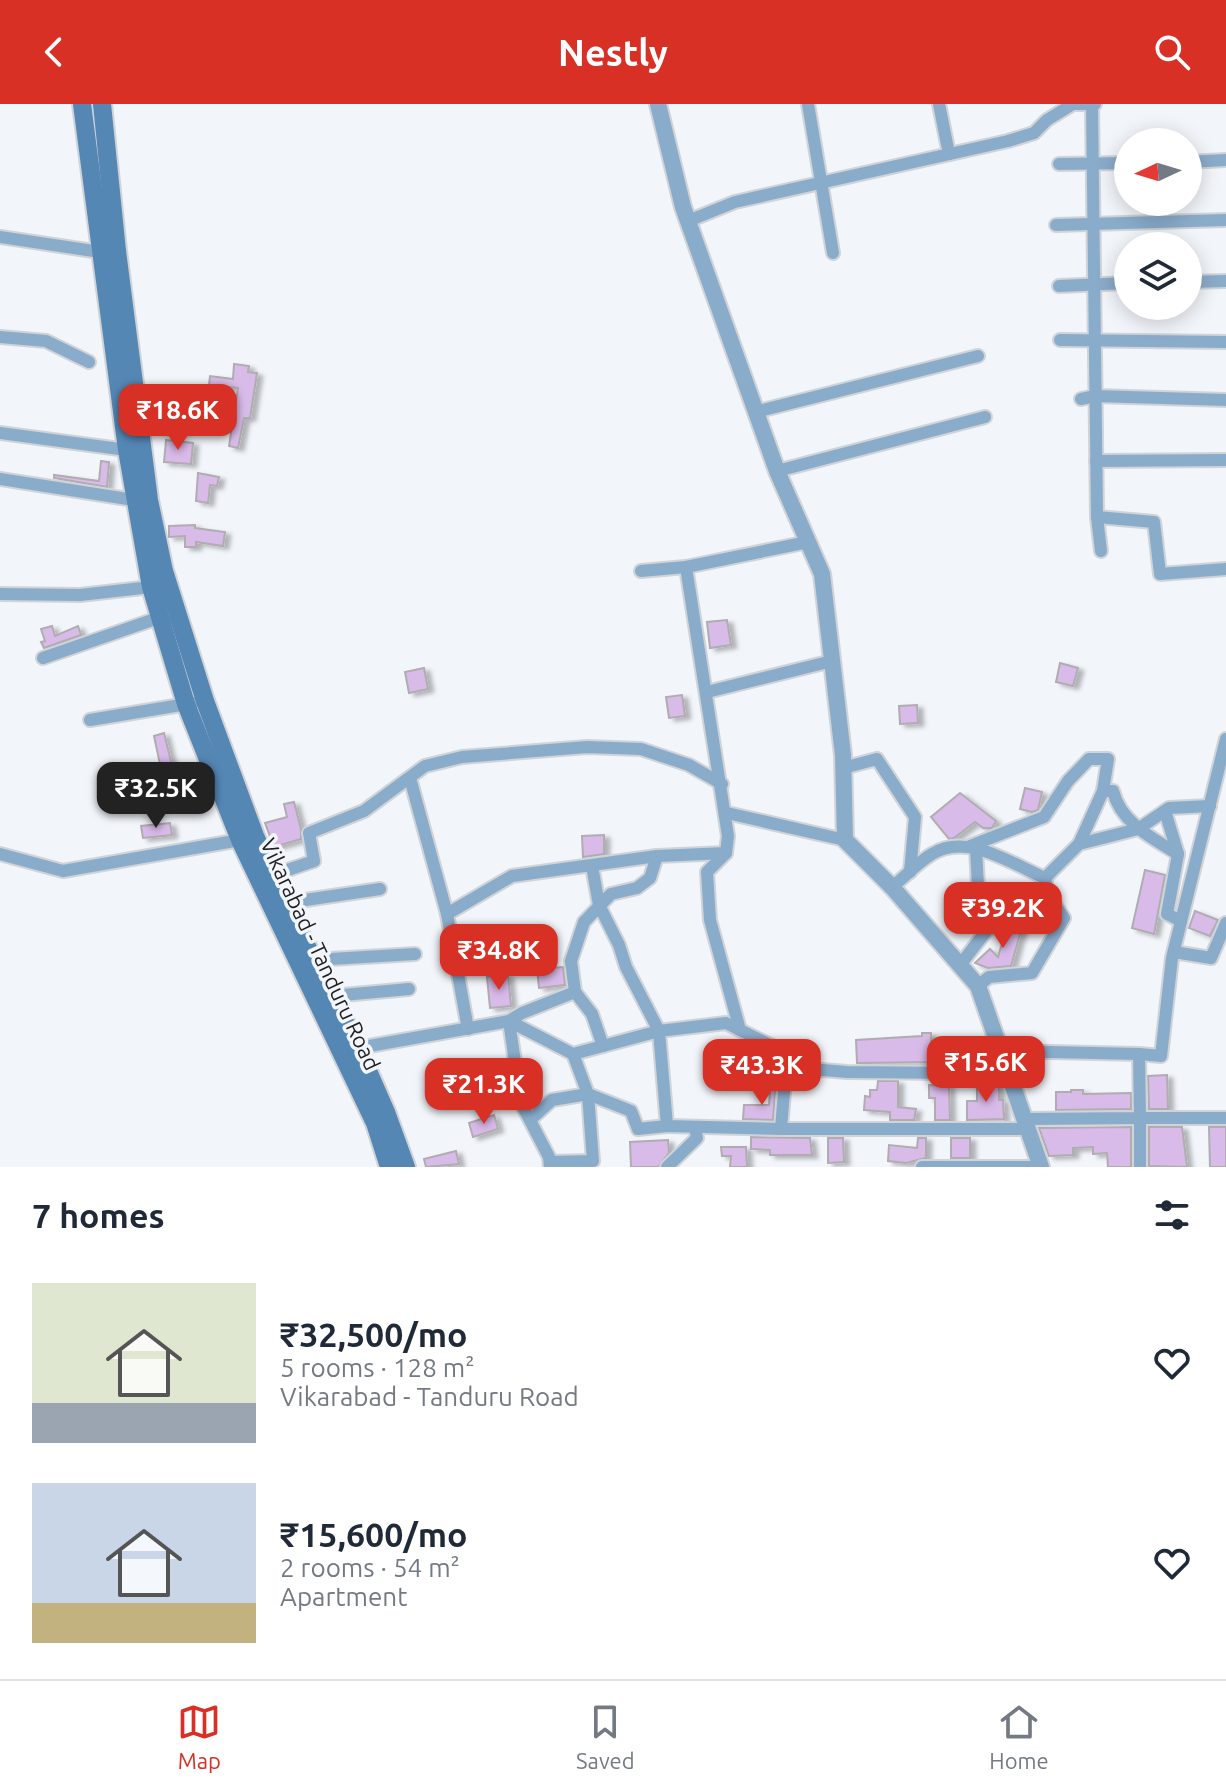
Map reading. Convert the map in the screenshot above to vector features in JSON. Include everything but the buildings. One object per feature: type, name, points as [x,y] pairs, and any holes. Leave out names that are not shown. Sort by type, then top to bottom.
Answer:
[{"type":"main road","name":"Vikarabad - Tanduru Road","points":[[82,104],[100,252],[164,571],[205,701],[255,836],[332,996],[334,1020],[358,1048],[406,1167]]},
{"type":"main road","name":"Vikarabad - Tanduru Road","points":[[102,104],[127,393],[127,450],[151,587],[186,704],[240,840],[334,1020],[389,1167]]},
{"type":"street","points":[[808,104],[833,253]]},
{"type":"street","points":[[939,104],[949,154]]},
{"type":"street","points":[[688,221],[735,202],[1034,133],[1047,120],[1073,104],[1093,104],[1097,517],[1101,551]]},
{"type":"street","points":[[663,105],[688,221],[777,471],[822,574],[843,768],[845,840]]},
{"type":"street","points":[[1202,161],[1226,160]]},
{"type":"street","points":[[1059,164],[1114,163]]},
{"type":"street","points":[[1056,225],[1226,220]]},
{"type":"street","points":[[0,237],[100,252]]},
{"type":"street","points":[[1202,282],[1226,281]]},
{"type":"street","points":[[1059,286],[1114,283]]},
{"type":"street","points":[[0,337],[46,341],[89,362]]},
{"type":"street","points":[[1060,340],[1226,342]]},
{"type":"street","points":[[755,412],[978,356]]},
{"type":"street","points":[[1081,399],[1096,396],[1226,400]]},
{"type":"street","points":[[777,471],[985,417]]},
{"type":"street","points":[[0,433],[127,450]]},
{"type":"street","points":[[1096,461],[1226,460]]},
{"type":"street","points":[[0,479],[134,500]]},
{"type":"street","points":[[1097,517],[1154,522],[1160,574],[1226,569]]},
{"type":"street","points":[[641,571],[686,567],[808,542]]},
{"type":"street","points":[[686,567],[727,813],[726,853],[707,872],[710,920],[740,1030]]},
{"type":"street","points":[[0,594],[80,595],[151,587]]},
{"type":"street","points":[[43,658],[161,617]]},
{"type":"street","points":[[707,692],[832,661]]},
{"type":"street","points":[[90,720],[205,701]]},
{"type":"street","points":[[1001,1051],[1161,1056],[1174,952],[1210,806],[1220,793],[1226,739]]},
{"type":"street","points":[[273,875],[314,861],[309,833],[364,811],[425,766],[462,757],[587,747],[641,749],[689,765],[722,784]]},
{"type":"street","points":[[843,768],[877,759],[915,817],[910,872]]},
{"type":"street","points":[[973,848],[1044,817],[1068,781],[1089,759],[1108,759],[1103,791],[1079,844],[1045,878]]},
{"type":"street","points":[[410,778],[447,914],[468,1029]]},
{"type":"street","points":[[1103,791],[1113,791],[1117,805],[1138,829],[1178,854]]},
{"type":"street","points":[[1079,844],[1138,829],[1169,808],[1210,806]]},
{"type":"street","points":[[1165,811],[1178,854],[1167,914],[1181,921]]},
{"type":"street","points":[[727,813],[845,840],[892,887],[978,986],[1041,1167],[922,1167]]},
{"type":"street","points":[[0,854],[63,871],[240,840]]},
{"type":"street","points":[[892,887],[931,854],[953,845],[973,848],[1045,878]]},
{"type":"street","points":[[960,965],[994,921],[979,905],[973,848]]},
{"type":"street","points":[[447,914],[512,876],[657,856],[726,853]]},
{"type":"street","points":[[603,1046],[592,1014],[575,992],[571,961],[584,922],[611,894],[637,888],[650,878],[657,856]]},
{"type":"street","points":[[592,866],[599,905],[659,1031],[667,1126]]},
{"type":"street","points":[[978,986],[989,977],[1032,973],[1064,918],[1048,895],[1045,878]]},
{"type":"street","points":[[285,903],[380,889]]},
{"type":"street","points":[[1174,952],[1211,958],[1223,938],[1226,923]]},
{"type":"street","points":[[314,960],[415,954]]},
{"type":"street","points":[[332,996],[409,989]]},
{"type":"street","points":[[358,1048],[509,1021],[575,992]]},
{"type":"street","points":[[509,1021],[573,1054],[588,1094],[593,1161],[550,1164],[521,1103],[509,1021]]},
{"type":"street","points":[[573,1054],[659,1031],[726,1023],[776,1048],[786,1067],[781,1129]]},
{"type":"street","points":[[1139,1054],[1140,1167]]},
{"type":"street","points":[[786,1067],[847,1072],[961,1073]]},
{"type":"street","points":[[530,1120],[552,1100],[588,1094],[631,1111],[638,1129],[667,1126],[781,1129],[1226,1118]]},
{"type":"street","points":[[667,1167],[697,1138],[695,1127]]}]
